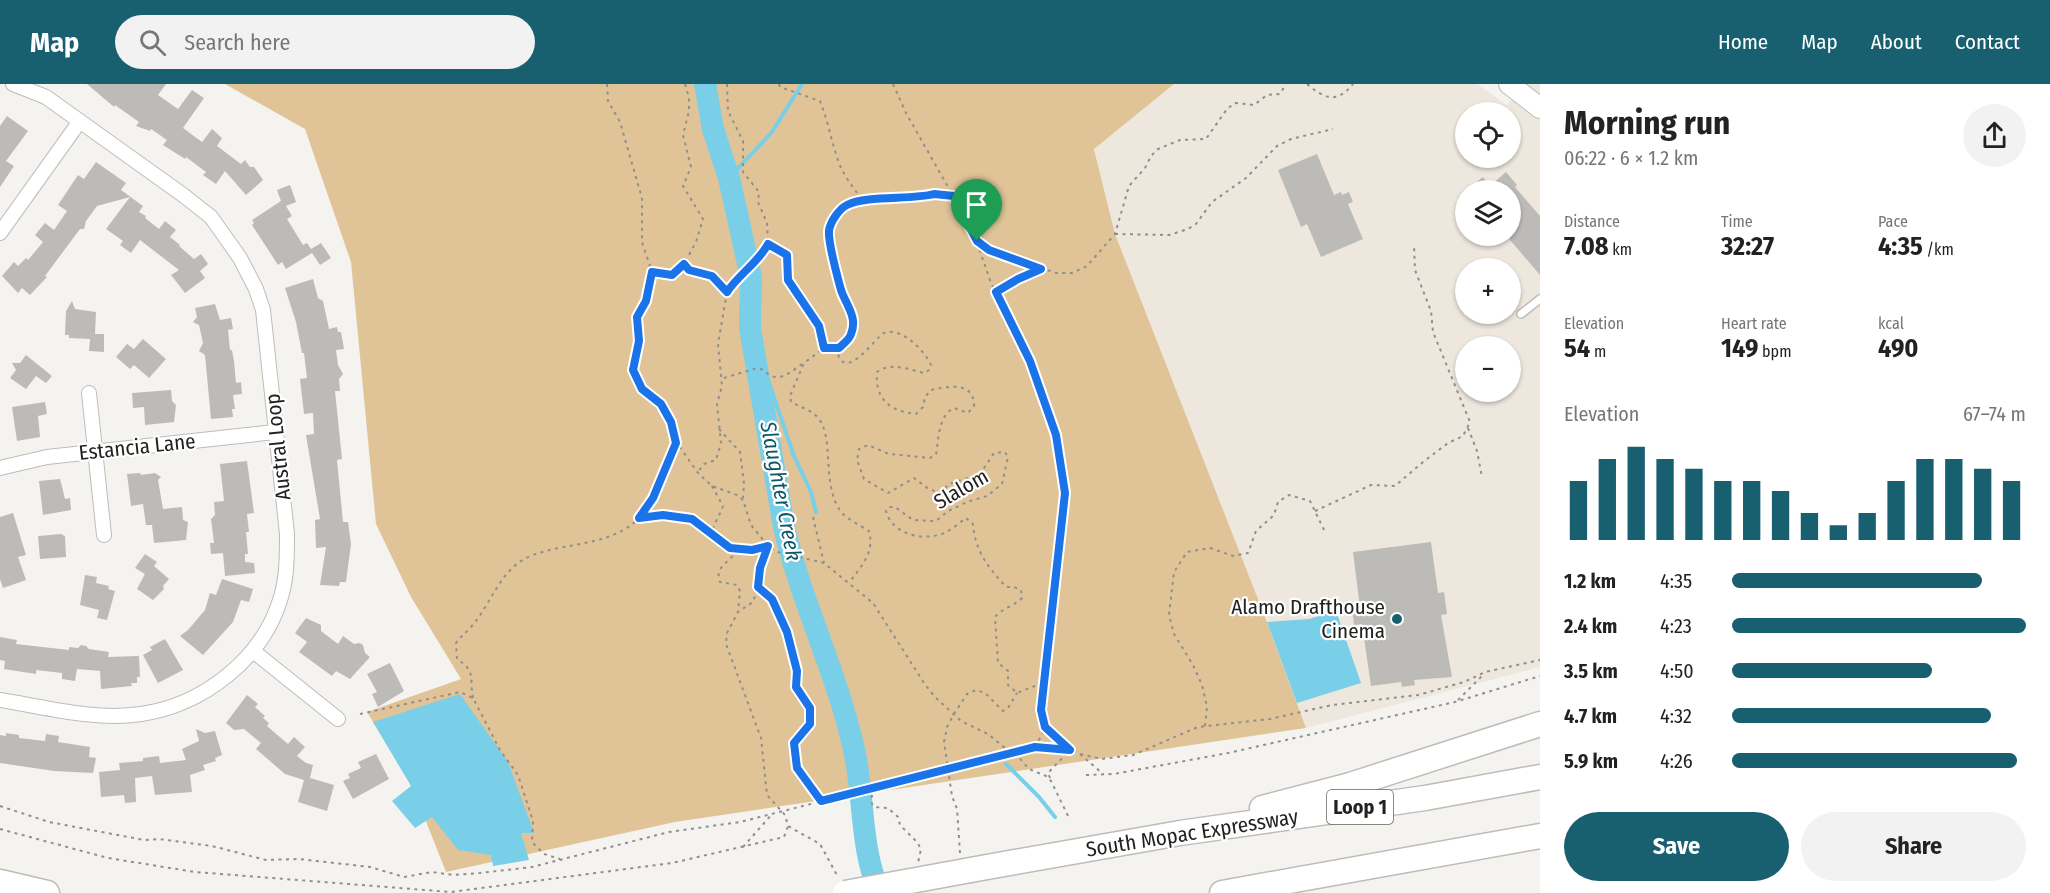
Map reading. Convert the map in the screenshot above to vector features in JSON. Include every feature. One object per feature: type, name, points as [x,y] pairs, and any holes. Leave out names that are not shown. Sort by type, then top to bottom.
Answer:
[{"type":"highway","points":[[1180,833],[1215,821],[1350,785],[1540,724]]},
{"type":"highway","name":"South Mopac Expressway","points":[[842,887],[987,867],[1180,833],[1425,798],[1540,777]]},
{"type":"highway","points":[[1222,893],[1540,836]]},
{"type":"highway","points":[[0,882],[47,893]]},
{"type":"main road","points":[[1509,84],[1540,108]]},
{"type":"street","name":"Austral Loop","points":[[0,700],[105,716],[140,714],[175,705],[202,693],[229,674],[253,651],[272,620],[281,598],[285,578],[287,534],[263,310],[256,289],[231,242],[211,217],[192,202],[46,97],[14,84]]},
{"type":"street","points":[[0,233],[80,121]]},
{"type":"street","points":[[89,393],[104,535]]},
{"type":"street","name":"Estancia Lane","points":[[0,468],[41,458],[275,432]]},
{"type":"street","points":[[253,651],[338,719]]},
{"type":"lane","points":[[1521,314],[1540,299]]},
{"type":"path","points":[[607,84],[608,101],[620,122],[642,198],[642,242],[652,272],[646,301],[637,317],[639,341],[633,370],[642,389],[661,404],[671,422],[676,443],[698,473],[712,486],[723,506],[719,519],[712,528],[712,536]]},
{"type":"path","points":[[652,272],[672,275],[684,264],[696,242],[703,219],[683,186],[691,167],[683,135],[689,111],[689,98],[685,84]]},
{"type":"path","points":[[722,386],[718,349],[727,292],[734,282],[762,256],[768,244],[767,223],[758,201],[759,192],[743,172],[743,141],[728,111],[727,84]]},
{"type":"path","points":[[779,84],[780,87],[820,101],[828,121],[837,160],[848,183],[862,201]]},
{"type":"path","points":[[893,84],[906,113],[977,241],[996,292],[1030,361],[1056,435],[1065,493],[1046,682],[1041,710],[1045,727],[1070,750]]},
{"type":"path","points":[[977,241],[989,250],[1056,273],[1072,273],[1087,266],[1116,234],[1129,186],[1145,168],[1150,156],[1158,149],[1180,140],[1206,139],[1227,109],[1235,103],[1254,105],[1267,95],[1280,94],[1286,84]]},
{"type":"path","points":[[1307,84],[1317,92],[1335,98],[1342,96],[1353,84]]},
{"type":"path","points":[[1116,234],[1169,235],[1188,229],[1196,224],[1212,202],[1246,178],[1277,147],[1291,139],[1333,129]]},
{"type":"path","points":[[724,378],[762,368],[774,377],[780,378],[824,348],[839,348],[851,335],[853,314],[842,292],[829,231],[836,215],[848,205],[909,195],[954,196]]},
{"type":"path","points":[[768,244],[787,255],[788,280],[819,326],[824,348]]},
{"type":"path","points":[[1315,511],[1371,485],[1395,486],[1423,462],[1463,436],[1470,423],[1432,332],[1431,311],[1415,270],[1414,245]]},
{"type":"path","points":[[684,264],[689,270],[712,276],[727,292]]},
{"type":"path","points":[[996,292],[1041,269]]},
{"type":"path","name":"Slalom","points":[[839,348],[838,356],[843,361],[853,361],[862,357],[883,333],[894,332],[908,339],[928,358],[931,365],[924,373],[906,368],[882,368],[877,372],[876,387],[888,405],[903,413],[916,414],[923,408],[925,397],[930,390],[958,386],[970,391],[974,398],[974,406],[968,413],[954,408],[947,412],[940,425],[936,454],[930,458],[889,454],[867,445],[859,449],[860,469],[864,478],[876,488],[888,493],[914,478],[930,490],[941,492],[948,484],[980,474],[994,453],[1005,452],[1008,458],[1002,484],[987,496],[948,511],[936,521],[913,520],[895,507],[889,507],[886,511],[892,524],[903,533],[942,534],[966,518],[973,524],[974,537],[981,557],[1006,587],[1021,590],[1022,598],[1013,607],[1003,609],[995,617],[998,663],[1008,671],[1008,685],[1017,693]]},
{"type":"path","points":[[804,363],[790,396],[791,402],[805,407],[819,419],[828,447],[829,483],[840,511],[869,531],[872,542],[869,556],[849,583]]},
{"type":"path","points":[[698,473],[704,464],[716,460],[721,442],[717,404],[724,378],[720,372]]},
{"type":"path","points":[[1468,427],[1477,452],[1482,477]]},
{"type":"path","points":[[718,429],[740,452],[744,484],[743,500],[751,525],[768,546],[778,552],[824,563],[873,603],[924,683],[961,721],[988,734],[1011,753]]},
{"type":"path","points":[[562,860],[544,854],[532,842],[533,821],[518,775],[500,750],[473,698],[472,674],[467,666],[457,659],[456,644],[471,627],[507,571],[532,555],[592,542],[617,533],[639,518],[653,498],[676,443]]},
{"type":"path","points":[[712,486],[728,491],[743,500]]},
{"type":"path","points":[[1205,726],[1208,707],[1202,686],[1193,665],[1174,634],[1169,615],[1174,572],[1187,552],[1210,548],[1233,556],[1248,553],[1256,531],[1274,515],[1278,502],[1289,495],[1310,501],[1326,534]]},
{"type":"path","points":[[639,518],[663,515],[692,519],[730,548],[752,550],[768,546]]},
{"type":"path","points":[[813,517],[824,563]]},
{"type":"path","points":[[738,612],[753,602],[758,587],[760,568],[768,546]]},
{"type":"path","points":[[730,548],[733,556],[720,568],[718,576],[720,582],[737,585],[740,591],[738,612],[727,633],[726,644],[761,738],[767,795],[781,810],[788,826],[820,844],[842,887]]},
{"type":"path","points":[[758,587],[772,599],[787,632],[797,671],[796,687],[810,708],[810,724],[794,743],[797,768],[821,801]]},
{"type":"path","points":[[0,806],[49,822],[144,840],[159,839],[212,846],[266,860],[299,859],[369,867],[404,877],[432,872],[454,875],[480,873],[532,867],[669,832],[740,822],[1035,747],[1070,750],[1102,759],[1133,755],[1205,726],[1270,719],[1332,705],[1418,695],[1464,682],[1485,672],[1540,660]]},
{"type":"path","points":[[1455,702],[1467,693],[1485,672]]},
{"type":"path","points":[[1086,775],[1104,776],[1184,762],[1455,702],[1540,676]]},
{"type":"path","points":[[959,844],[957,809],[952,796],[944,742],[947,727],[967,694],[976,690],[984,693],[1003,711],[1008,708],[1017,693],[1046,682]]},
{"type":"path","points":[[360,714],[460,692],[473,698]]},
{"type":"path","points":[[1035,747],[1045,727]]},
{"type":"path","points":[[1070,750],[1048,773],[1070,820]]},
{"type":"path","points":[[1015,752],[1029,769],[1046,776],[1051,781]]},
{"type":"path","points":[[1080,754],[1104,776]]},
{"type":"path","points":[[875,788],[871,798],[874,807],[888,808],[898,817],[900,825],[921,849],[918,873]]},
{"type":"path","points":[[743,847],[773,812]]},
{"type":"path","points":[[0,829],[108,858],[195,872],[451,892],[672,863],[784,837],[788,826]]},
{"type":"shaded area","points":[[225,84],[1174,84],[1094,149],[1115,234],[1267,622],[1306,728],[675,822],[446,872],[412,786],[367,712],[461,679],[411,597],[376,524],[351,262],[305,129]]},
{"type":"shaded area","points":[[1174,84],[1477,84],[1503,102],[1455,102],[1455,168],[1521,168],[1521,102],[1509,102],[1522,84],[1540,84],[1540,667],[1306,728],[1267,622],[1115,234],[1094,148]]},
{"type":"water","points":[[1336,611],[1361,683],[1297,703],[1267,622],[1309,619]]},
{"type":"water","points":[[460,694],[508,762],[534,833],[521,833],[529,860],[493,866],[491,855],[458,850],[432,817],[415,828],[392,801],[411,786],[373,722]]},
{"type":"building","points":[[87,84],[166,84],[158,95],[178,109],[192,90],[204,98],[183,128],[202,142],[212,129],[222,138],[217,146],[241,164],[245,160],[250,167],[254,167],[263,180],[246,195],[225,171],[216,184],[203,175],[206,172],[186,157],[185,159],[163,145],[167,140],[151,129],[150,131],[136,126],[139,122],[115,105],[114,107]]},
{"type":"building","points":[[7,116],[28,131],[6,161],[14,166],[0,187],[0,126]]},
{"type":"building","points":[[1317,154],[1334,195],[1349,192],[1353,202],[1348,204],[1363,239],[1321,257],[1307,224],[1301,227],[1278,170]]},
{"type":"building","points":[[96,162],[126,183],[121,190],[143,206],[139,212],[146,216],[145,218],[159,229],[165,221],[176,230],[170,237],[179,246],[194,259],[201,254],[208,264],[200,271],[205,278],[185,293],[171,275],[179,270],[140,240],[131,253],[120,245],[123,241],[106,229],[130,197],[97,206],[86,221],[84,229],[80,229],[45,276],[47,277],[30,295],[22,288],[18,293],[2,276],[14,262],[18,266],[26,258],[28,260],[43,242],[35,235],[45,223],[54,230],[67,211],[58,205],[78,175],[84,179]]},
{"type":"building","points":[[1506,172],[1513,180],[1497,180]]},
{"type":"building","points":[[290,185],[296,202],[286,206],[292,216],[287,219],[303,245],[307,243],[311,249],[321,243],[331,258],[320,265],[312,253],[286,269],[282,262],[278,265],[252,225],[254,223],[252,220],[281,201],[277,190]]},
{"type":"building","points":[[1521,194],[1540,216],[1540,275],[1515,246],[1521,246]]},
{"type":"building","points":[[313,279],[318,298],[323,301],[329,329],[337,327],[338,332],[341,332],[344,349],[336,350],[338,365],[343,374],[339,379],[340,391],[335,391],[342,459],[337,460],[343,522],[348,522],[351,544],[346,582],[340,582],[339,586],[320,585],[326,547],[316,548],[315,520],[320,519],[306,435],[314,434],[313,413],[304,414],[300,379],[307,378],[304,353],[302,353],[296,322],[285,288]]},
{"type":"building","points":[[72,301],[75,309],[96,312],[95,334],[104,334],[104,352],[89,351],[90,339],[69,338],[69,335],[65,335],[66,311]]},
{"type":"building","points":[[215,304],[220,320],[231,318],[233,329],[228,330],[230,350],[232,350],[234,361],[236,383],[241,382],[242,394],[233,395],[235,409],[232,409],[233,417],[211,419],[205,355],[199,351],[203,343],[199,325],[193,322],[197,317],[195,308]]},
{"type":"building","points":[[143,339],[166,359],[149,378],[134,365],[130,369],[116,357],[127,344],[134,349]]},
{"type":"building","points":[[26,355],[52,376],[46,383],[36,376],[26,389],[10,378],[16,370],[12,363],[20,363]]},
{"type":"building","points":[[171,390],[172,401],[176,405],[174,422],[145,425],[144,407],[133,408],[132,393]]},
{"type":"building","points":[[45,402],[47,414],[38,416],[40,437],[17,441],[12,407]]},
{"type":"building","points":[[247,461],[254,513],[247,514],[249,532],[246,532],[248,554],[245,554],[245,562],[254,563],[255,573],[225,576],[223,553],[211,554],[210,543],[214,543],[211,519],[215,515],[214,502],[224,501],[220,464]]},
{"type":"building","points":[[140,473],[141,475],[155,473],[161,477],[158,480],[163,509],[182,507],[183,520],[188,522],[186,540],[154,543],[152,525],[146,525],[143,504],[131,506],[127,474]]},
{"type":"building","points":[[60,479],[65,499],[70,498],[71,510],[43,515],[39,481]]},
{"type":"building","points":[[13,513],[26,555],[18,557],[26,580],[3,588],[0,579],[0,517]]},
{"type":"building","points":[[61,534],[65,536],[66,557],[40,559],[38,536]]},
{"type":"building","name":"Alamo Drafthouse Cinema","points":[[1431,542],[1438,593],[1444,592],[1447,614],[1441,615],[1452,677],[1414,680],[1415,685],[1402,687],[1401,682],[1371,686],[1362,624],[1354,625],[1352,609],[1360,608],[1353,552]]},
{"type":"building","points":[[145,554],[157,562],[154,566],[169,579],[163,586],[164,589],[153,600],[137,589],[145,574],[135,568]]},
{"type":"building","points":[[85,575],[97,577],[96,583],[109,586],[108,589],[115,591],[107,620],[97,618],[99,610],[80,605]]},
{"type":"building","points":[[222,579],[253,589],[249,602],[241,600],[233,622],[203,655],[180,636],[205,610],[210,593],[216,595]]},
{"type":"building","points":[[306,618],[321,625],[321,631],[338,644],[343,636],[354,644],[363,645],[365,653],[370,657],[350,679],[336,671],[332,676],[299,652],[307,642],[295,633]]},
{"type":"building","points":[[0,637],[17,640],[16,644],[69,650],[69,647],[78,648],[81,645],[89,649],[109,652],[108,657],[139,656],[140,677],[137,677],[137,683],[131,683],[132,686],[101,689],[100,671],[77,669],[75,681],[62,679],[62,673],[36,670],[36,674],[4,669],[5,661],[0,660]]},
{"type":"building","points":[[165,639],[183,670],[158,683],[143,655],[152,650],[150,647]]},
{"type":"building","points":[[390,663],[404,691],[378,707],[372,694],[377,692],[367,674]]},
{"type":"building","points":[[247,695],[258,704],[255,707],[265,716],[263,718],[269,723],[267,726],[288,744],[294,737],[305,747],[297,756],[313,765],[310,778],[334,785],[327,811],[298,802],[304,780],[285,774],[256,749],[261,743],[244,729],[234,730],[226,723]]},
{"type":"building","points":[[196,729],[205,733],[215,731],[222,755],[215,758],[216,761],[203,765],[205,770],[190,775],[192,792],[155,795],[152,776],[135,778],[136,802],[125,803],[124,795],[101,797],[99,772],[120,770],[119,763],[143,761],[143,758],[159,756],[160,763],[186,760],[182,749],[199,741]]},
{"type":"building","points":[[6,733],[19,735],[19,738],[45,741],[46,734],[59,736],[58,742],[90,747],[89,757],[96,758],[93,773],[54,771],[0,763],[0,735],[6,736]]},
{"type":"building","points":[[376,754],[389,779],[353,799],[343,781],[350,778],[348,774],[361,768],[358,762]]},
{"type":"waterway","name":"Slaughter Creek","points":[[705,84],[713,129],[729,178],[751,277],[750,328],[784,527],[791,555],[846,717],[857,764],[865,839],[873,875],[880,893]]},
{"type":"waterway","points":[[729,178],[772,132],[802,84]]},
{"type":"waterway","points":[[758,378],[768,380],[794,456],[811,492],[816,512]]},
{"type":"waterway","points":[[1006,764],[1039,797],[1055,817]]},
{"type":"place","name":"Alamo Drafthouse Cinema","points":[[1397,619]]},
{"type":"route","points":[[934,194],[954,196],[977,241],[989,250],[1041,269],[996,292],[1030,361],[1056,435],[1065,493],[1058,575],[1041,710],[1045,727],[1070,750],[1035,747],[821,801],[797,768],[794,743],[810,724],[810,708],[796,687],[797,671],[787,632],[772,599],[758,587],[760,568],[768,546],[752,550],[730,548],[692,519],[663,515],[639,518],[653,498],[676,443],[671,422],[661,404],[642,389],[633,370],[639,341],[637,317],[646,301],[652,272],[672,275],[684,264],[689,270],[712,276],[727,292],[734,282],[762,256],[768,244],[787,255],[788,280],[819,326],[824,348],[839,348],[851,335],[853,314],[842,292],[829,231],[836,215],[848,205],[909,195],[914,197],[934,194]]}]
